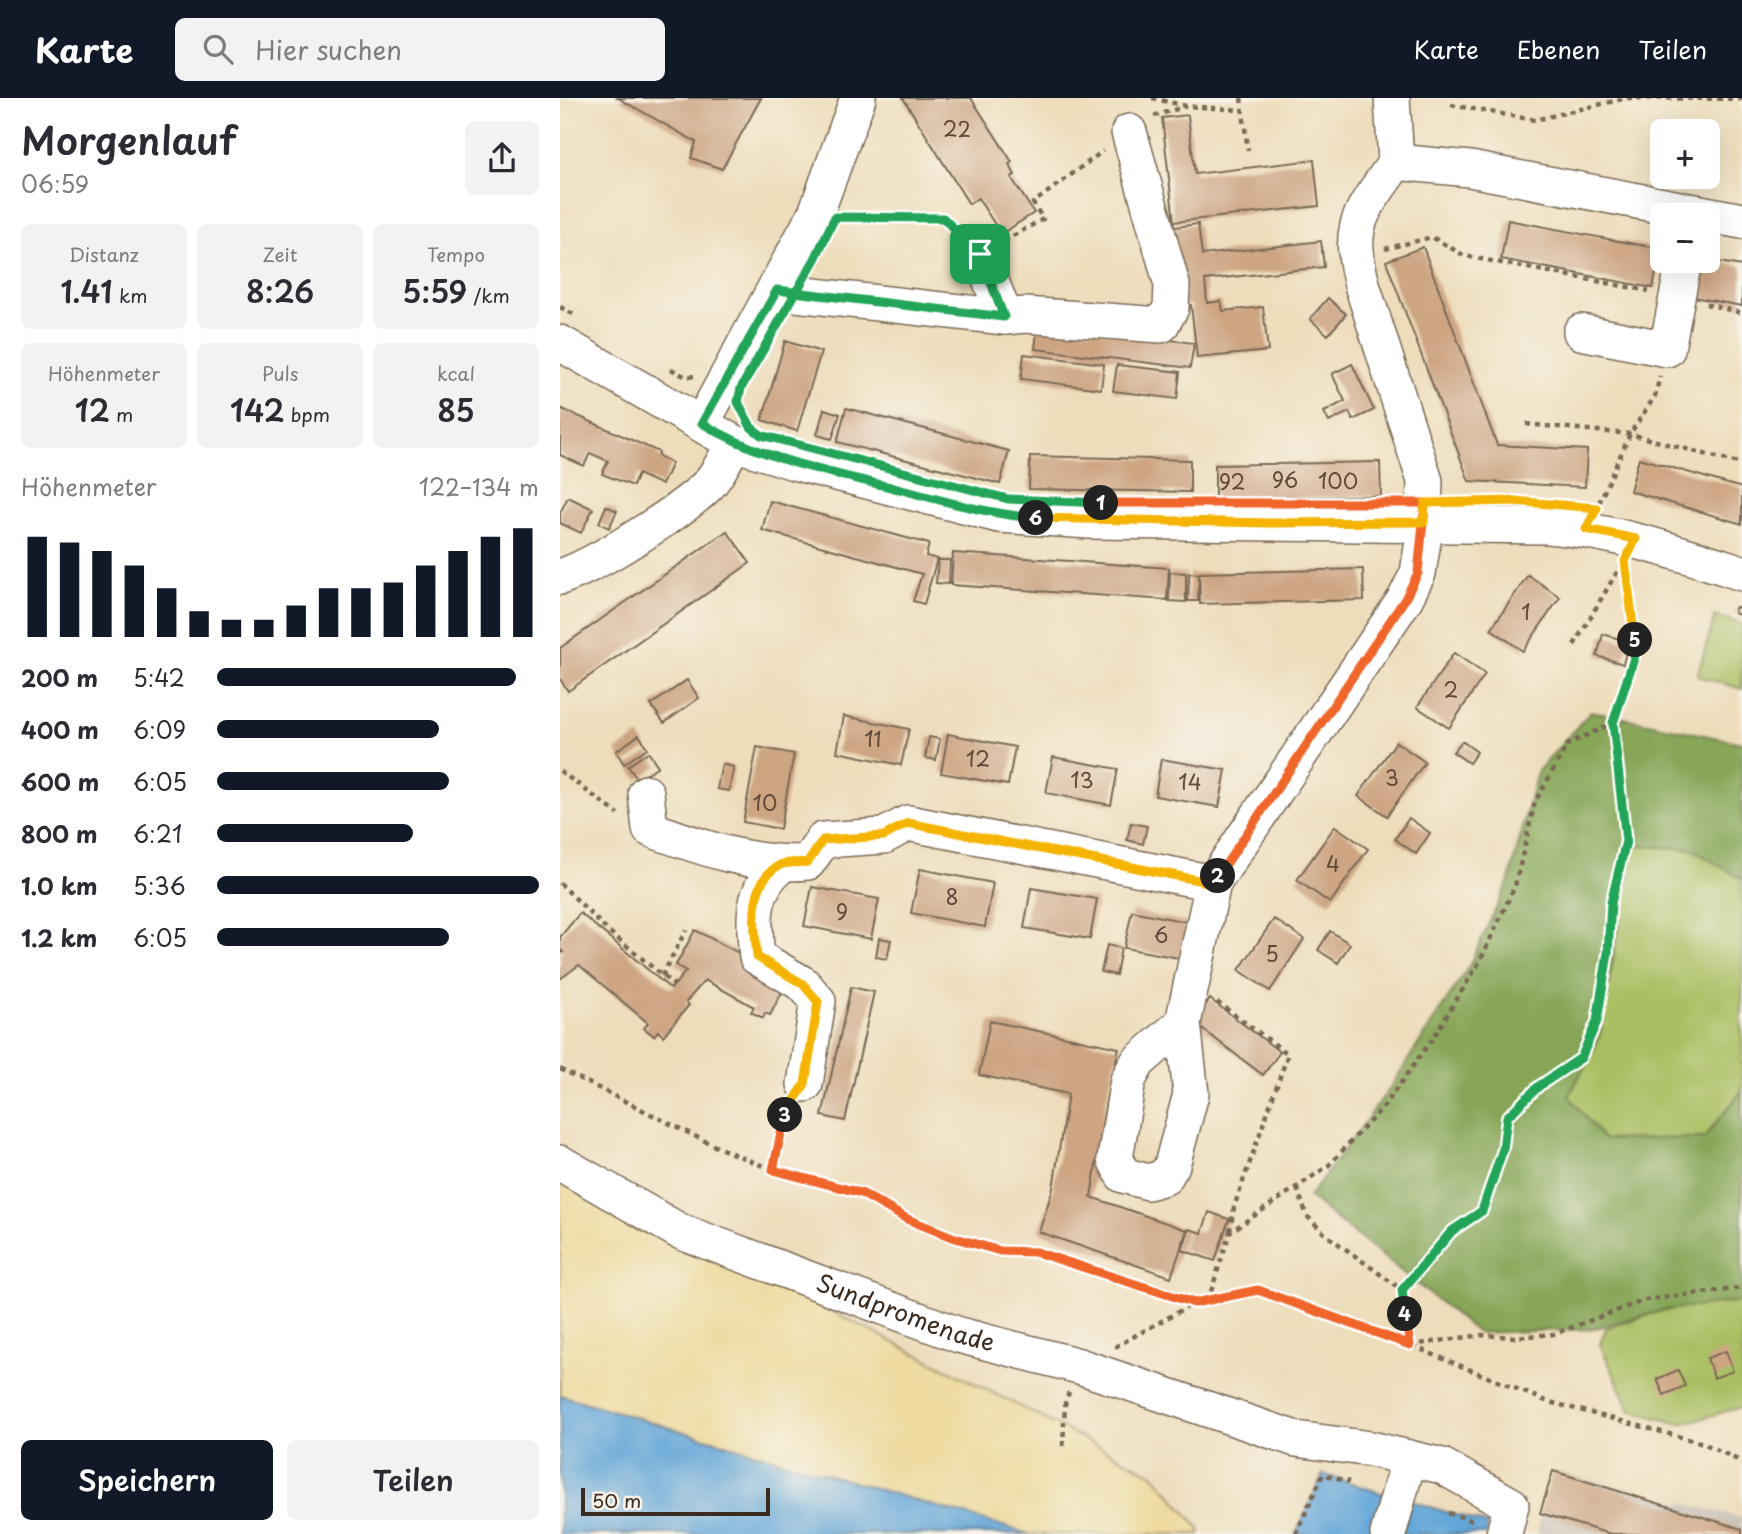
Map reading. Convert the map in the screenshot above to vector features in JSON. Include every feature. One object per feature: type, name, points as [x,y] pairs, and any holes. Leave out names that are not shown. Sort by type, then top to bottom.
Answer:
[{"type":"street","points":[[702,423],[777,290],[816,213],[858,98]]},
{"type":"street","points":[[1184,1023],[1213,883],[1405,599],[1418,573],[1424,522],[1425,481],[1354,257],[1353,239],[1362,210],[1396,162],[1392,98]]},
{"type":"street","points":[[777,290],[1004,317],[1025,315],[1161,325],[1171,308],[1172,285],[1129,132]]},
{"type":"street","points":[[1396,162],[1470,169],[1650,205]]},
{"type":"street","points":[[1720,218],[1742,221]]},
{"type":"street","points":[[980,254],[1004,317]]},
{"type":"street","points":[[1581,332],[1667,349],[1682,273]]},
{"type":"street","points":[[560,343],[734,443],[817,468],[999,514],[1089,521],[1424,522],[1586,529],[1636,539],[1742,573]]},
{"type":"street","points":[[560,577],[605,556],[693,498],[710,483],[734,443]]},
{"type":"street","points":[[646,793],[650,830],[701,847],[794,863]]},
{"type":"street","points":[[805,1084],[818,1002],[803,984],[757,957],[755,903],[766,877],[794,863],[823,840],[884,836],[908,823],[1213,883]]},
{"type":"street","name":"Sundpromenade","points":[[560,1163],[678,1231],[960,1335],[1079,1366],[1296,1439],[1371,1449],[1442,1466],[1511,1505],[1489,1528]]},
{"type":"street","points":[[1388,1534],[1409,1458]]},
{"type":"path","points":[[1152,98],[1186,106],[1241,110]]},
{"type":"path","points":[[1241,98],[1248,150]]},
{"type":"path","points":[[1451,105],[1535,120],[1627,98],[1742,99]]},
{"type":"path","points":[[816,213],[835,217],[943,218],[980,254],[1043,219],[1033,203],[1129,132]]},
{"type":"path","points":[[1354,257],[1432,237],[1465,256],[1678,297],[1742,313]]},
{"type":"path","points":[[560,307],[587,322]]},
{"type":"path","points":[[1586,529],[1630,434],[1655,396],[1667,349]]},
{"type":"path","points":[[666,366],[685,377],[698,375]]},
{"type":"path","points":[[1526,424],[1630,434],[1742,464]]},
{"type":"path","points":[[1402,1290],[1452,1231],[1482,1211],[1503,1149],[1507,1117],[1539,1086],[1581,1058],[1597,1021],[1608,953],[1611,903],[1626,841],[1613,723],[1636,652],[1625,561],[1574,645]]},
{"type":"path","points":[[1230,1232],[1328,1166],[1385,1105],[1433,1038],[1480,961],[1515,886],[1535,802],[1561,755],[1568,744],[1613,723]]},
{"type":"path","points":[[560,771],[615,813],[650,830]]},
{"type":"path","points":[[560,883],[606,929],[674,985]]},
{"type":"path","points":[[662,976],[686,930]]},
{"type":"path","points":[[1193,985],[1288,1054],[1234,1207],[1230,1232],[1208,1301]]},
{"type":"path","points":[[560,1069],[717,1147],[773,1170],[861,1193],[907,1219],[952,1237],[1000,1251],[1036,1252],[1194,1303]]},
{"type":"path","points":[[773,1170],[783,1118],[805,1084]]},
{"type":"path","points":[[1297,1188],[1307,1216],[1325,1234],[1402,1290],[1410,1345]]},
{"type":"path","points":[[1410,1345],[1482,1335],[1515,1337],[1554,1334],[1645,1300],[1742,1288]]},
{"type":"path","points":[[1063,1446],[1065,1404],[1079,1366],[1194,1303],[1247,1290],[1258,1290],[1410,1345],[1546,1401],[1703,1443],[1742,1462]]},
{"type":"path","points":[[1296,1534],[1323,1474],[1349,1482]]},
{"type":"path","points":[[1448,1513],[1489,1528]]},
{"type":"shaded area","points":[[1553,1471],[1742,1518],[1742,1534],[1537,1534]]},
{"type":"green space","points":[[1715,616],[1742,624],[1742,689],[1697,676]]},
{"type":"green space","points":[[1591,711],[1742,743],[1742,879],[1692,849],[1633,845],[1599,1039],[1569,1096],[1604,1140],[1704,1138],[1742,1091],[1742,1301],[1665,1310],[1591,1329],[1478,1333],[1309,1197],[1390,1088],[1469,966],[1509,881],[1537,772]]},
{"type":"green space","points":[[1633,845],[1692,849],[1742,879],[1742,1091],[1704,1138],[1604,1140],[1568,1096],[1599,1039]]},
{"type":"green space","points":[[1742,1301],[1742,1407],[1681,1424],[1631,1411],[1600,1344],[1606,1328],[1665,1310]]},
{"type":"sand","points":[[560,1179],[700,1244],[1153,1474],[1199,1528],[1200,1534],[1029,1534],[560,1395]]},
{"type":"water","points":[[560,1395],[1029,1534],[560,1534]]},
{"type":"water","points":[[1323,1474],[1384,1494],[1374,1534],[1296,1534]]},
{"type":"water","points":[[1411,1501],[1488,1525],[1486,1534],[1402,1534]]},
{"type":"building","points":[[618,98],[761,98],[722,169],[691,158],[696,142]]},
{"type":"building","points":[[903,98],[971,98],[1012,162],[1009,164],[1015,175],[1011,177],[1034,213],[1001,234],[978,198],[969,204]]},
{"type":"building","points":[[1188,115],[1195,174],[1314,160],[1319,206],[1174,222],[1162,118]]},
{"type":"building","points":[[1508,220],[1650,247],[1650,273],[1656,273],[1653,288],[1501,259]]},
{"type":"building","points":[[1198,224],[1202,255],[1321,241],[1324,267],[1205,280],[1207,303],[1221,301],[1223,311],[1263,307],[1268,351],[1197,358],[1191,305],[1183,305],[1174,227]]},
{"type":"building","points":[[1423,247],[1497,445],[1587,450],[1585,487],[1469,481],[1386,261]]},
{"type":"building","points":[[1720,262],[1742,266],[1742,306],[1693,297],[1697,273],[1720,273]]},
{"type":"building","points":[[1328,298],[1346,314],[1328,335],[1310,319]]},
{"type":"building","points":[[1038,324],[1194,343],[1190,368],[1035,349]]},
{"type":"building","points":[[785,341],[821,352],[797,431],[762,420]]},
{"type":"building","points":[[1024,354],[1104,364],[1101,389],[1021,379]]},
{"type":"building","points":[[1352,364],[1374,410],[1353,420],[1349,412],[1329,422],[1324,412],[1345,401],[1332,374]]},
{"type":"building","points":[[1117,365],[1180,372],[1177,399],[1113,391]]},
{"type":"building","points":[[560,408],[659,452],[658,456],[672,463],[662,485],[638,474],[633,486],[602,474],[608,461],[590,453],[584,466],[560,455]]},
{"type":"building","points":[[846,408],[1009,451],[1000,484],[837,442]]},
{"type":"building","points":[[824,409],[840,414],[832,439],[817,435]]},
{"type":"building","points":[[1030,456],[1190,460],[1190,492],[1029,489]]},
{"type":"building","points":[[1639,458],[1742,488],[1742,524],[1630,491]]},
{"type":"building","points":[[1380,462],[1381,496],[1215,499],[1215,465]]},
{"type":"building","points":[[568,497],[593,509],[581,533],[560,523],[560,513]]},
{"type":"building","points":[[770,501],[929,544],[926,556],[937,559],[924,604],[913,601],[922,574],[762,530]]},
{"type":"building","points":[[606,506],[617,511],[609,528],[599,523]]},
{"type":"building","points":[[727,531],[750,563],[568,691],[560,679],[560,648]]},
{"type":"building","points":[[953,553],[1169,568],[1167,600],[951,585]]},
{"type":"building","points":[[938,560],[950,560],[949,584],[936,583]]},
{"type":"building","points":[[1363,569],[1364,600],[1200,604],[1199,573]]},
{"type":"building","points":[[1170,572],[1186,573],[1186,602],[1169,601]]},
{"type":"building","points":[[1189,573],[1199,574],[1198,601],[1188,601]]},
{"type":"building","points":[[1528,575],[1560,597],[1523,651],[1491,629]]},
{"type":"building","points":[[1736,607],[1742,608],[1742,616],[1734,613]]},
{"type":"building","points":[[1603,634],[1629,642],[1623,664],[1597,656]]},
{"type":"building","points":[[1454,653],[1485,674],[1449,728],[1417,707]]},
{"type":"building","points":[[687,680],[699,698],[664,723],[651,705]]},
{"type":"building","points":[[844,716],[909,729],[901,765],[837,752]]},
{"type":"building","points":[[948,734],[1015,747],[1008,785],[941,773]]},
{"type":"building","points":[[639,735],[647,748],[624,764],[616,751]]},
{"type":"building","points":[[929,737],[940,739],[936,760],[925,758]]},
{"type":"building","points":[[1462,741],[1477,752],[1469,763],[1453,752]]},
{"type":"building","points":[[1396,742],[1425,762],[1387,816],[1358,796]]},
{"type":"building","points":[[757,747],[794,754],[780,829],[743,822]]},
{"type":"building","points":[[648,752],[658,766],[638,780],[628,766]]},
{"type":"building","points":[[1053,757],[1118,769],[1111,805],[1046,793]]},
{"type":"building","points":[[1161,759],[1226,770],[1219,807],[1155,796]]},
{"type":"building","points":[[722,764],[734,767],[729,791],[717,789]]},
{"type":"building","points":[[1409,818],[1430,833],[1416,854],[1395,839]]},
{"type":"building","points":[[1131,823],[1147,826],[1143,844],[1127,840]]},
{"type":"building","points":[[1335,826],[1368,849],[1330,903],[1297,880]]},
{"type":"building","points":[[920,869],[993,883],[985,927],[911,913]]},
{"type":"building","points":[[812,887],[879,899],[871,939],[804,926]]},
{"type":"building","points":[[1031,888],[1097,899],[1090,939],[1024,928]]},
{"type":"building","points":[[1132,911],[1197,924],[1190,960],[1124,948]]},
{"type":"building","points":[[580,913],[671,989],[686,971],[676,965],[695,930],[789,979],[770,1015],[765,1013],[763,1018],[751,1012],[754,1007],[705,980],[686,1002],[689,1005],[663,1036],[658,1031],[654,1036],[644,1028],[648,1023],[579,965],[560,979],[560,954],[563,952],[560,949],[560,937]]},
{"type":"building","points":[[1274,919],[1304,939],[1270,991],[1239,970]]},
{"type":"building","points":[[1330,931],[1350,944],[1338,963],[1318,950]]},
{"type":"building","points":[[879,938],[891,940],[887,959],[876,957]]},
{"type":"building","points":[[1107,945],[1121,948],[1116,975],[1101,972]]},
{"type":"building","points":[[851,987],[874,992],[845,1121],[822,1116]]},
{"type":"building","points":[[1210,999],[1280,1052],[1263,1075],[1193,1022]]},
{"type":"building","points":[[990,1021],[1119,1048],[1106,1101],[1091,1197],[1187,1230],[1171,1277],[1039,1232],[1053,1188],[1068,1094],[979,1075]]},
{"type":"building","points":[[1209,1212],[1229,1219],[1215,1261],[1182,1250],[1189,1229],[1202,1233]]},
{"type":"building","points":[[1726,1351],[1733,1371],[1714,1378],[1707,1358]]},
{"type":"building","points":[[1678,1370],[1685,1386],[1664,1395],[1657,1379]]},
{"type":"building","points":[[1553,1471],[1742,1529],[1742,1534],[1610,1534],[1540,1513]]},
{"type":"route","points":[[980,254],[943,218],[835,217],[796,294],[741,388],[738,402],[751,427],[761,435],[814,450],[1008,499],[1132,504],[1425,503],[1423,541],[1418,573],[1405,599],[1213,883],[908,823],[884,836],[823,840],[808,862],[781,864],[766,877],[755,903],[757,957],[803,984],[818,1002],[805,1084],[783,1118],[773,1170],[861,1193],[907,1219],[952,1237],[1000,1251],[1036,1252],[1070,1261],[1194,1303],[1247,1290],[1258,1290],[1410,1345],[1402,1290],[1452,1231],[1482,1211],[1503,1149],[1507,1117],[1539,1086],[1581,1058],[1597,1021],[1608,953],[1611,903],[1626,841],[1613,723],[1636,652],[1625,561],[1636,539],[1586,529],[1597,508],[1514,501],[1425,503],[1424,522],[1269,523],[1089,521],[999,514],[794,462],[734,443],[702,423],[777,290],[796,294],[1004,317],[980,254]]}]
